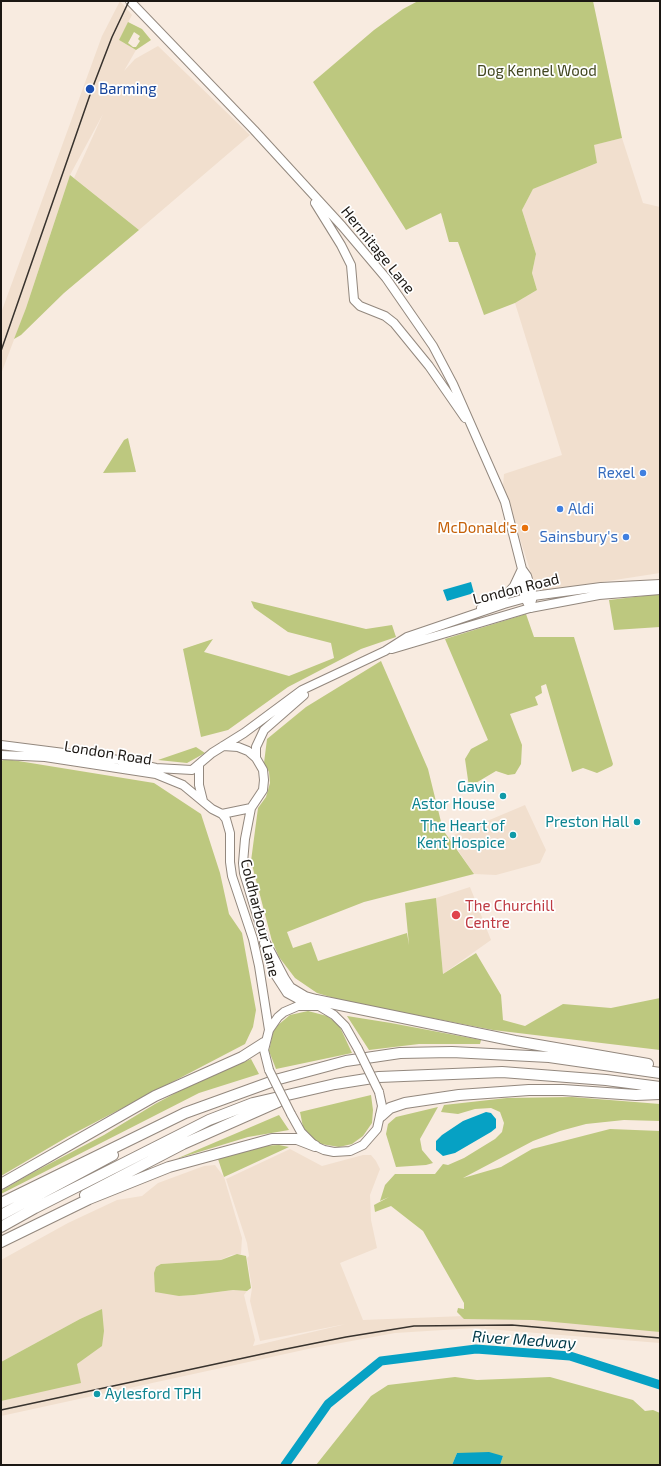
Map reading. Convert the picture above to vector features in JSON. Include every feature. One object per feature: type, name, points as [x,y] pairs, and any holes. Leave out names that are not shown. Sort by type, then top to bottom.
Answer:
[{"type":"highway","points":[[265,943],[284,980],[290,988],[305,997],[348,1008],[660,1067]]},
{"type":"highway","points":[[314,1006],[348,1008]]},
{"type":"highway","points":[[1,1184],[155,1096],[242,1057],[264,1043]]},
{"type":"highway","points":[[1,1203],[185,1113],[278,1079],[346,1062],[400,1053],[452,1052],[549,1057],[660,1073]]},
{"type":"highway","points":[[1,1227],[35,1208],[209,1120],[253,1103],[300,1092],[379,1077],[466,1073],[550,1075],[660,1088]]},
{"type":"highway","points":[[381,1116],[390,1108],[404,1103],[459,1095],[556,1090],[636,1095],[660,1094]]},
{"type":"highway","points":[[1,1215],[157,1131],[242,1091]]},
{"type":"highway","points":[[1,1242],[110,1181],[183,1144],[300,1092]]},
{"type":"highway","points":[[1,1242],[89,1199],[169,1167],[272,1140],[297,1139],[314,1146]]},
{"type":"main road","name":"Hermitage Lane","points":[[130,1],[254,130],[377,267],[433,346],[454,384],[505,502],[521,572],[529,597],[530,608]]},
{"type":"main road","points":[[305,186],[341,245],[351,265],[354,300],[360,306],[385,316],[394,323],[429,366],[476,434]]},
{"type":"main road","points":[[456,620],[505,596],[514,586],[521,572]]},
{"type":"main road","name":"London Road","points":[[223,746],[244,734],[302,690],[385,650],[407,637],[529,597],[596,587],[660,584]]},
{"type":"main road","name":"London Road","points":[[385,650],[412,644],[530,608],[599,595],[660,590]]},
{"type":"main road","name":"London Road","points":[[256,758],[256,747],[264,730],[318,682]]},
{"type":"main road","name":"London Road","points":[[1,745],[119,760],[177,770],[192,770],[199,766]]},
{"type":"main road","points":[[223,746],[238,747],[256,758],[263,770],[263,790],[252,808],[222,814],[204,802],[199,785],[199,766],[223,746]]},
{"type":"main road","name":"London Road","points":[[1,755],[45,758],[156,774],[183,785],[204,802]]},
{"type":"main road","name":"Coldharbour Lane","points":[[252,808],[245,839],[243,863],[244,873],[265,943],[276,976],[282,986],[294,998],[314,1006]]},
{"type":"main road","name":"Coldharbour Lane","points":[[222,814],[226,819],[230,833],[230,862],[232,876],[253,939],[259,966],[269,1030]]},
{"type":"main road","points":[[298,1006],[314,1006],[340,1020],[358,1049],[379,1092],[382,1106],[377,1129],[373,1135],[358,1148],[350,1151],[334,1152],[324,1150],[314,1146],[301,1132],[269,1070],[265,1057],[264,1043],[269,1030],[278,1017],[284,1012],[298,1006]]},
{"type":"shaded area","points":[[120,1],[132,15],[119,40],[136,50],[124,71],[135,59],[158,46],[250,135],[139,230],[74,178],[103,114],[70,175],[26,308],[1,374],[1,313],[102,36]]},
{"type":"shaded area","points":[[622,138],[643,203],[660,207],[660,573],[537,592],[503,486],[504,474],[562,455],[515,303],[537,290],[532,273],[536,254],[522,210],[533,189],[597,163],[593,145]]},
{"type":"shaded area","points":[[525,805],[546,850],[540,863],[496,875],[474,874],[449,837]]},
{"type":"shaded area","points":[[470,887],[491,940],[443,974],[436,898]]},
{"type":"shaded area","points":[[290,1149],[322,1166],[363,1155],[371,1155],[380,1169],[370,1195],[371,1220],[377,1248],[340,1263],[363,1320],[464,1316],[539,1319],[660,1330],[660,1343],[475,1328],[395,1333],[308,1349],[1,1416],[1,1401],[80,1382],[77,1364],[102,1310],[80,1319],[1,1362],[1,1260],[68,1223],[117,1200],[142,1196],[158,1183],[204,1166],[215,1165],[224,1177],[242,1238],[241,1254],[231,1255],[221,1260],[161,1264],[179,1296],[233,1290],[247,1291],[244,1295],[255,1340],[253,1346],[346,1324],[260,1341],[250,1301],[252,1288],[247,1258],[249,1256],[247,1243],[226,1179]]},
{"type":"green space","name":"Dog Kennel Wood","points":[[418,1],[593,1],[622,138],[594,145],[597,163],[533,189],[522,210],[536,254],[532,273],[537,290],[515,303],[484,315],[458,242],[449,242],[441,213],[406,230],[313,82],[374,30],[403,9]]},
{"type":"green space","points":[[128,22],[142,29],[151,40],[136,50],[119,40]],"holes":[[[134,32],[140,36],[138,39],[140,41],[136,47],[133,47],[128,43]]]},
{"type":"green space","points":[[70,175],[139,230],[64,293],[21,335],[14,339],[26,308]]},
{"type":"green space","points":[[128,438],[136,472],[103,473],[124,440]]},
{"type":"green space","points":[[660,594],[660,627],[614,630],[609,600]]},
{"type":"green space","points":[[251,601],[366,629],[392,625],[396,637],[361,649],[288,687],[228,730],[201,737],[183,649],[213,639],[204,652],[289,676],[334,658],[331,643],[288,632],[254,608]]},
{"type":"green space","points":[[526,614],[534,637],[574,637],[613,764],[612,766],[597,773],[583,768],[572,772],[546,684],[541,686],[542,693],[535,697],[538,705],[510,714],[522,745],[521,764],[515,774],[508,775],[496,771],[469,787],[465,759],[471,749],[488,740],[445,639]]},
{"type":"green space","points":[[381,661],[428,769],[443,830],[474,874],[364,902],[287,932],[293,948],[311,942],[318,961],[407,933],[409,945],[405,903],[436,898],[443,974],[476,953],[501,995],[503,1020],[525,1026],[563,1004],[611,1008],[660,998],[660,1050],[493,1030],[344,1001],[317,993],[295,978],[279,957],[272,941],[251,861],[258,808],[266,797],[270,783],[269,772],[264,763],[267,739],[306,707]]},
{"type":"green space","points":[[196,747],[205,753],[187,763],[158,760]]},
{"type":"green space","points":[[6,759],[154,783],[201,814],[220,873],[229,914],[242,933],[256,1010],[253,1027],[245,1044],[69,1136],[1,1176],[1,761]]},
{"type":"green space","points":[[308,1011],[327,1016],[339,1025],[352,1053],[276,1069],[269,1051],[273,1032],[278,1025],[290,1015]]},
{"type":"green space","points":[[347,1016],[481,1040],[480,1044],[419,1044],[369,1050]]},
{"type":"green space","points":[[251,1059],[259,1074],[199,1093],[1,1194],[1,1191],[104,1135],[155,1104],[202,1079]]},
{"type":"green space","points":[[371,1095],[373,1110],[372,1123],[363,1136],[352,1144],[339,1147],[321,1144],[310,1137],[303,1127],[300,1112]]},
{"type":"green space","points":[[572,1097],[660,1104],[660,1121],[624,1120],[586,1124],[560,1131],[533,1141],[463,1178],[501,1167],[532,1149],[610,1129],[660,1131],[660,1332],[533,1320],[464,1319],[457,1312],[458,1308],[464,1309],[464,1303],[423,1231],[391,1206],[375,1212],[374,1205],[389,1197],[380,1201],[385,1185],[395,1174],[435,1174],[443,1164],[448,1165],[464,1158],[495,1139],[502,1132],[504,1123],[500,1112],[491,1108],[475,1109],[458,1114],[441,1112],[444,1105],[507,1098]]},
{"type":"green space","points":[[438,1107],[420,1139],[422,1150],[433,1163],[426,1165],[396,1167],[386,1134],[388,1124],[396,1117]]},
{"type":"green space","points":[[279,1115],[289,1130],[248,1137],[176,1159]]},
{"type":"green space","points":[[279,1145],[289,1147],[224,1177],[218,1159],[260,1146]]},
{"type":"green space","points":[[237,1254],[246,1256],[251,1288],[247,1291],[233,1290],[179,1296],[155,1292],[154,1273],[156,1267],[161,1264],[221,1260]]},
{"type":"green space","points":[[102,1309],[104,1331],[102,1346],[77,1364],[81,1383],[1,1401],[1,1362],[80,1319]]},
{"type":"green space","points":[[455,1377],[477,1380],[550,1377],[633,1400],[645,1411],[653,1410],[660,1413],[660,1465],[500,1465],[503,1456],[457,1453],[452,1465],[316,1465],[371,1396],[388,1385]]},
{"type":"water","points":[[471,582],[474,593],[447,601],[443,590]]},
{"type":"water","points":[[486,1112],[491,1113],[496,1119],[496,1128],[491,1132],[455,1153],[443,1156],[436,1150],[436,1141],[442,1135],[463,1121]]},
{"type":"water","points":[[489,1452],[503,1456],[500,1465],[452,1465],[457,1453]]},
{"type":"waterway","name":"River Medway","points":[[285,1465],[328,1404],[381,1361],[476,1349],[570,1356],[660,1385]]},
{"type":"railway","points":[[1,351],[92,89],[112,37],[129,1]]},
{"type":"railway","points":[[1,1410],[281,1350],[346,1337],[414,1326],[512,1325],[660,1338]]},
{"type":"place","name":"Barming","points":[[90,89]]},
{"type":"place","name":"Rexel","points":[[643,473]]},
{"type":"place","name":"Aldi","points":[[560,509]]},
{"type":"place","name":"McDonald's","points":[[525,528]]},
{"type":"place","name":"Sainsbury's","points":[[626,537]]},
{"type":"place","name":"Gavin Astor House","points":[[503,796]]},
{"type":"place","name":"Preston Hall","points":[[637,822]]},
{"type":"place","name":"The Heart of Kent Hospice","points":[[513,835]]},
{"type":"place","name":"The Churchill Centre","points":[[456,915]]},
{"type":"place","name":"Aylesford TPH","points":[[97,1394]]}]
